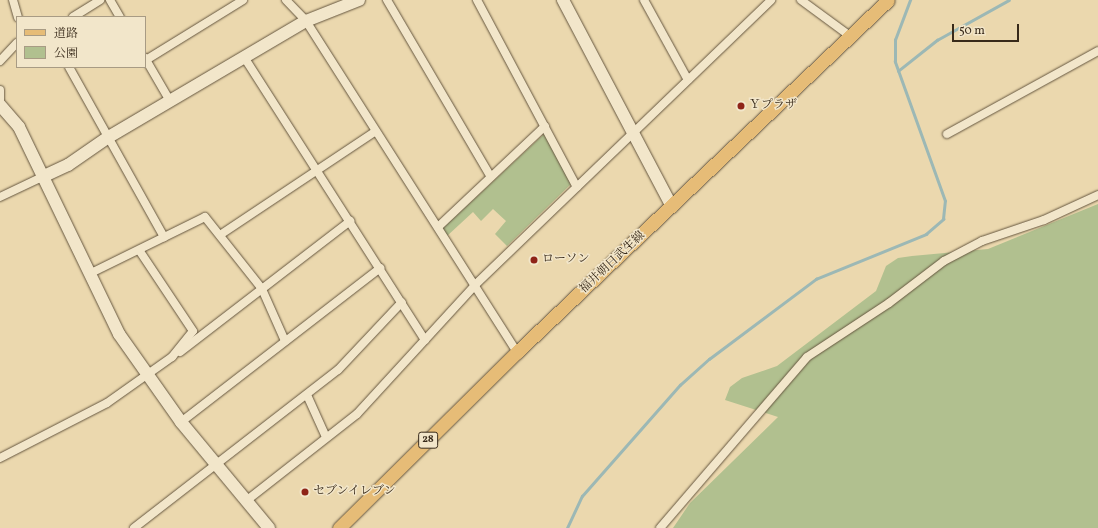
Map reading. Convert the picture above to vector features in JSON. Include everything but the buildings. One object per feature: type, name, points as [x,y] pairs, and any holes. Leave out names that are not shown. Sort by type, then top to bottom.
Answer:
[{"type":"main road","name":"福井朝日武生線","points":[[339,528],[517,352],[672,207],[888,0]]},
{"type":"street","points":[[13,0],[18,16]]},
{"type":"street","points":[[75,16],[100,0]]},
{"type":"street","points":[[110,0],[119,16]]},
{"type":"street","points":[[170,101],[146,59],[243,0]]},
{"type":"street","points":[[286,0],[306,21],[517,352]]},
{"type":"street","points":[[0,197],[68,165],[107,138],[306,21],[359,0]]},
{"type":"street","points":[[387,0],[491,177]]},
{"type":"street","points":[[477,0],[577,187]]},
{"type":"street","points":[[563,0],[632,135],[672,207]]},
{"type":"street","points":[[644,0],[688,80]]},
{"type":"street","points":[[246,501],[357,414],[475,285],[771,0]]},
{"type":"street","points":[[801,0],[850,36]]},
{"type":"street","points":[[0,61],[16,44]]},
{"type":"street","points":[[947,134],[1098,51]]},
{"type":"street","points":[[244,57],[425,340]]},
{"type":"street","points":[[69,68],[164,237]]},
{"type":"street","points":[[0,90],[0,104],[13,117],[114,326],[181,422],[269,528]]},
{"type":"street","points":[[438,227],[545,126]]},
{"type":"street","points":[[220,235],[376,131]]},
{"type":"street","points":[[660,528],[807,357],[889,303],[944,261],[982,241],[1044,220],[1098,195]]},
{"type":"street","points":[[89,274],[205,217],[262,289],[285,341]]},
{"type":"street","points":[[0,458],[90,414],[148,375],[350,221]]},
{"type":"street","points":[[139,250],[193,331],[172,357]]},
{"type":"street","points":[[181,422],[380,268]]},
{"type":"street","points":[[134,528],[338,370],[402,302]]},
{"type":"street","points":[[307,395],[326,437]]},
{"type":"green space","points":[[544,134],[571,184],[507,246],[495,234],[506,221],[493,209],[481,221],[473,212],[447,236],[442,229]]},
{"type":"green space","points":[[1098,204],[1098,528],[673,528],[690,503],[778,417],[725,400],[730,387],[742,378],[777,366],[876,291],[886,266],[898,258],[988,249]]},
{"type":"waterway","points":[[567,528],[582,496],[680,385],[709,359],[816,279],[926,234],[943,219],[945,201],[895,62],[895,40],[910,0]]},
{"type":"waterway","points":[[898,71],[937,40],[1009,0]]},
{"type":"place","name":"Ｙプラザ","points":[[741,106]]},
{"type":"place","name":"ローソン","points":[[534,260]]},
{"type":"place","name":"セブンイレブン","points":[[305,492]]}]
